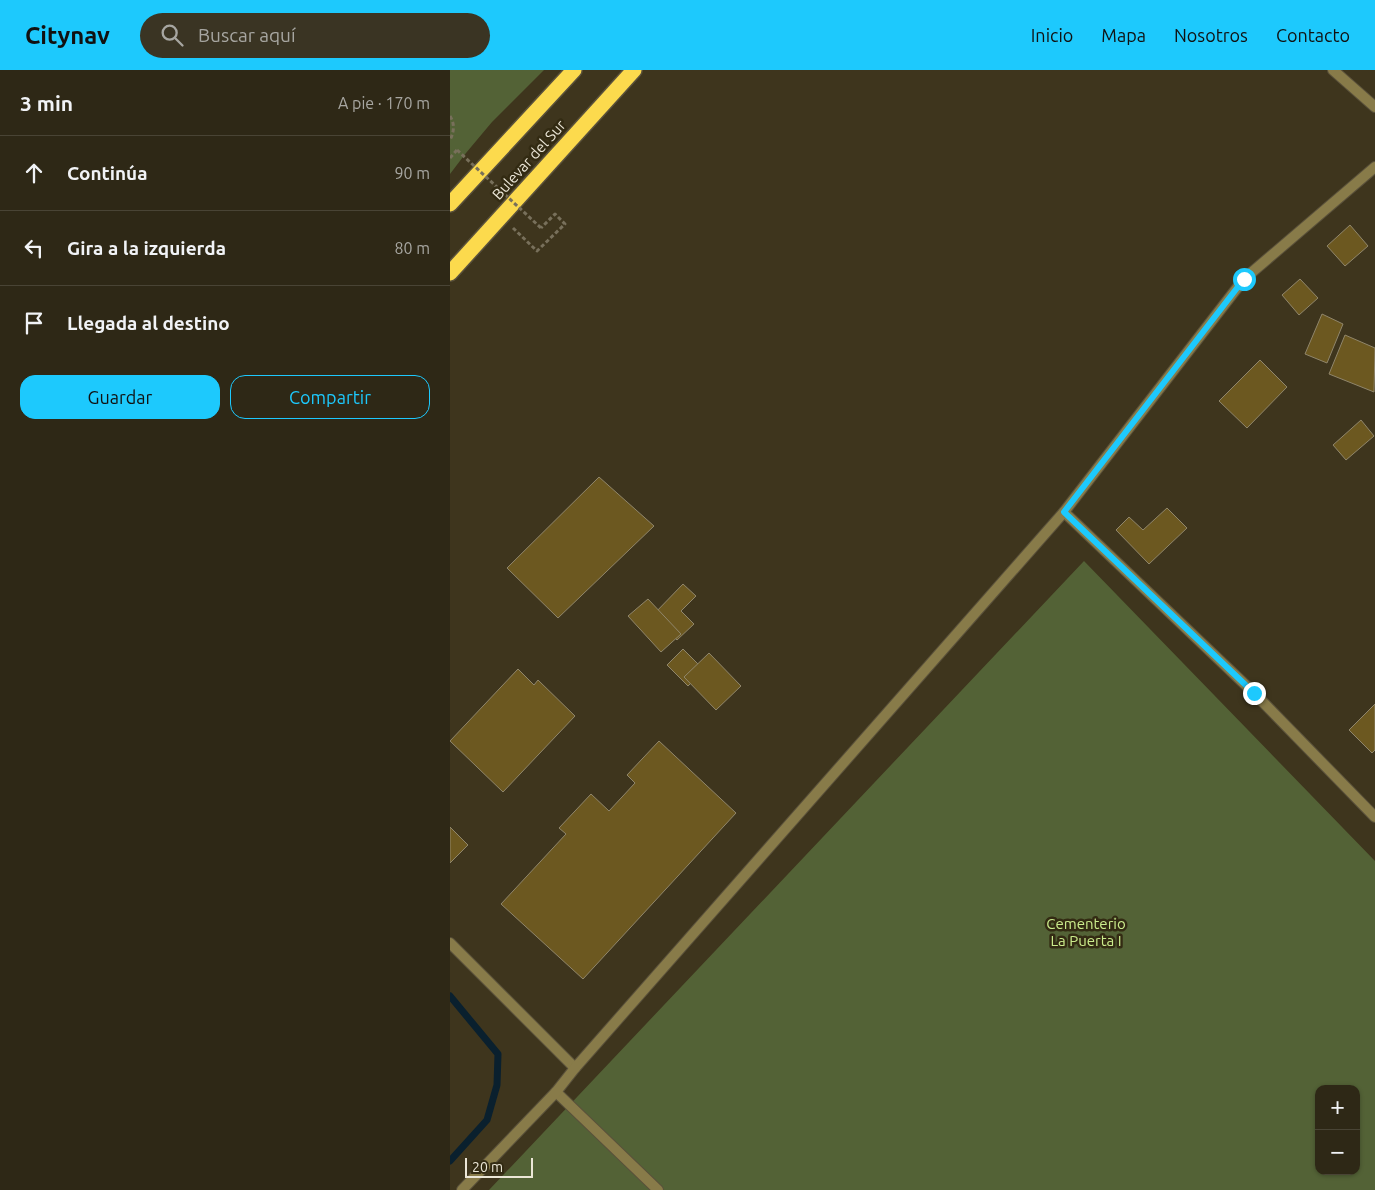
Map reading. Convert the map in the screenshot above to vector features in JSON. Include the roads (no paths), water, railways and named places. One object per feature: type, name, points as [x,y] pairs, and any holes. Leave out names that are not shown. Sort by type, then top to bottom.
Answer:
[{"type":"highway","name":"Bulevar del Sur","points":[[450,204],[574,70]]},
{"type":"highway","name":"Bulevar del Sur","points":[[450,273],[634,70]]},
{"type":"street","points":[[1333,70],[1375,107]]},
{"type":"street","points":[[462,1190],[556,1092],[575,1068],[1064,512],[1244,279],[1375,167]]},
{"type":"street","points":[[1064,512],[1254,693],[1375,817]]},
{"type":"street","points":[[450,943],[575,1068]]},
{"type":"street","points":[[556,1092],[658,1190]]},
{"type":"waterway","points":[[450,996],[498,1054],[497,1085],[487,1120],[450,1161]]},
{"type":"park label","name":"Cementerio La Puerta I","points":[[1086,932]]}]
